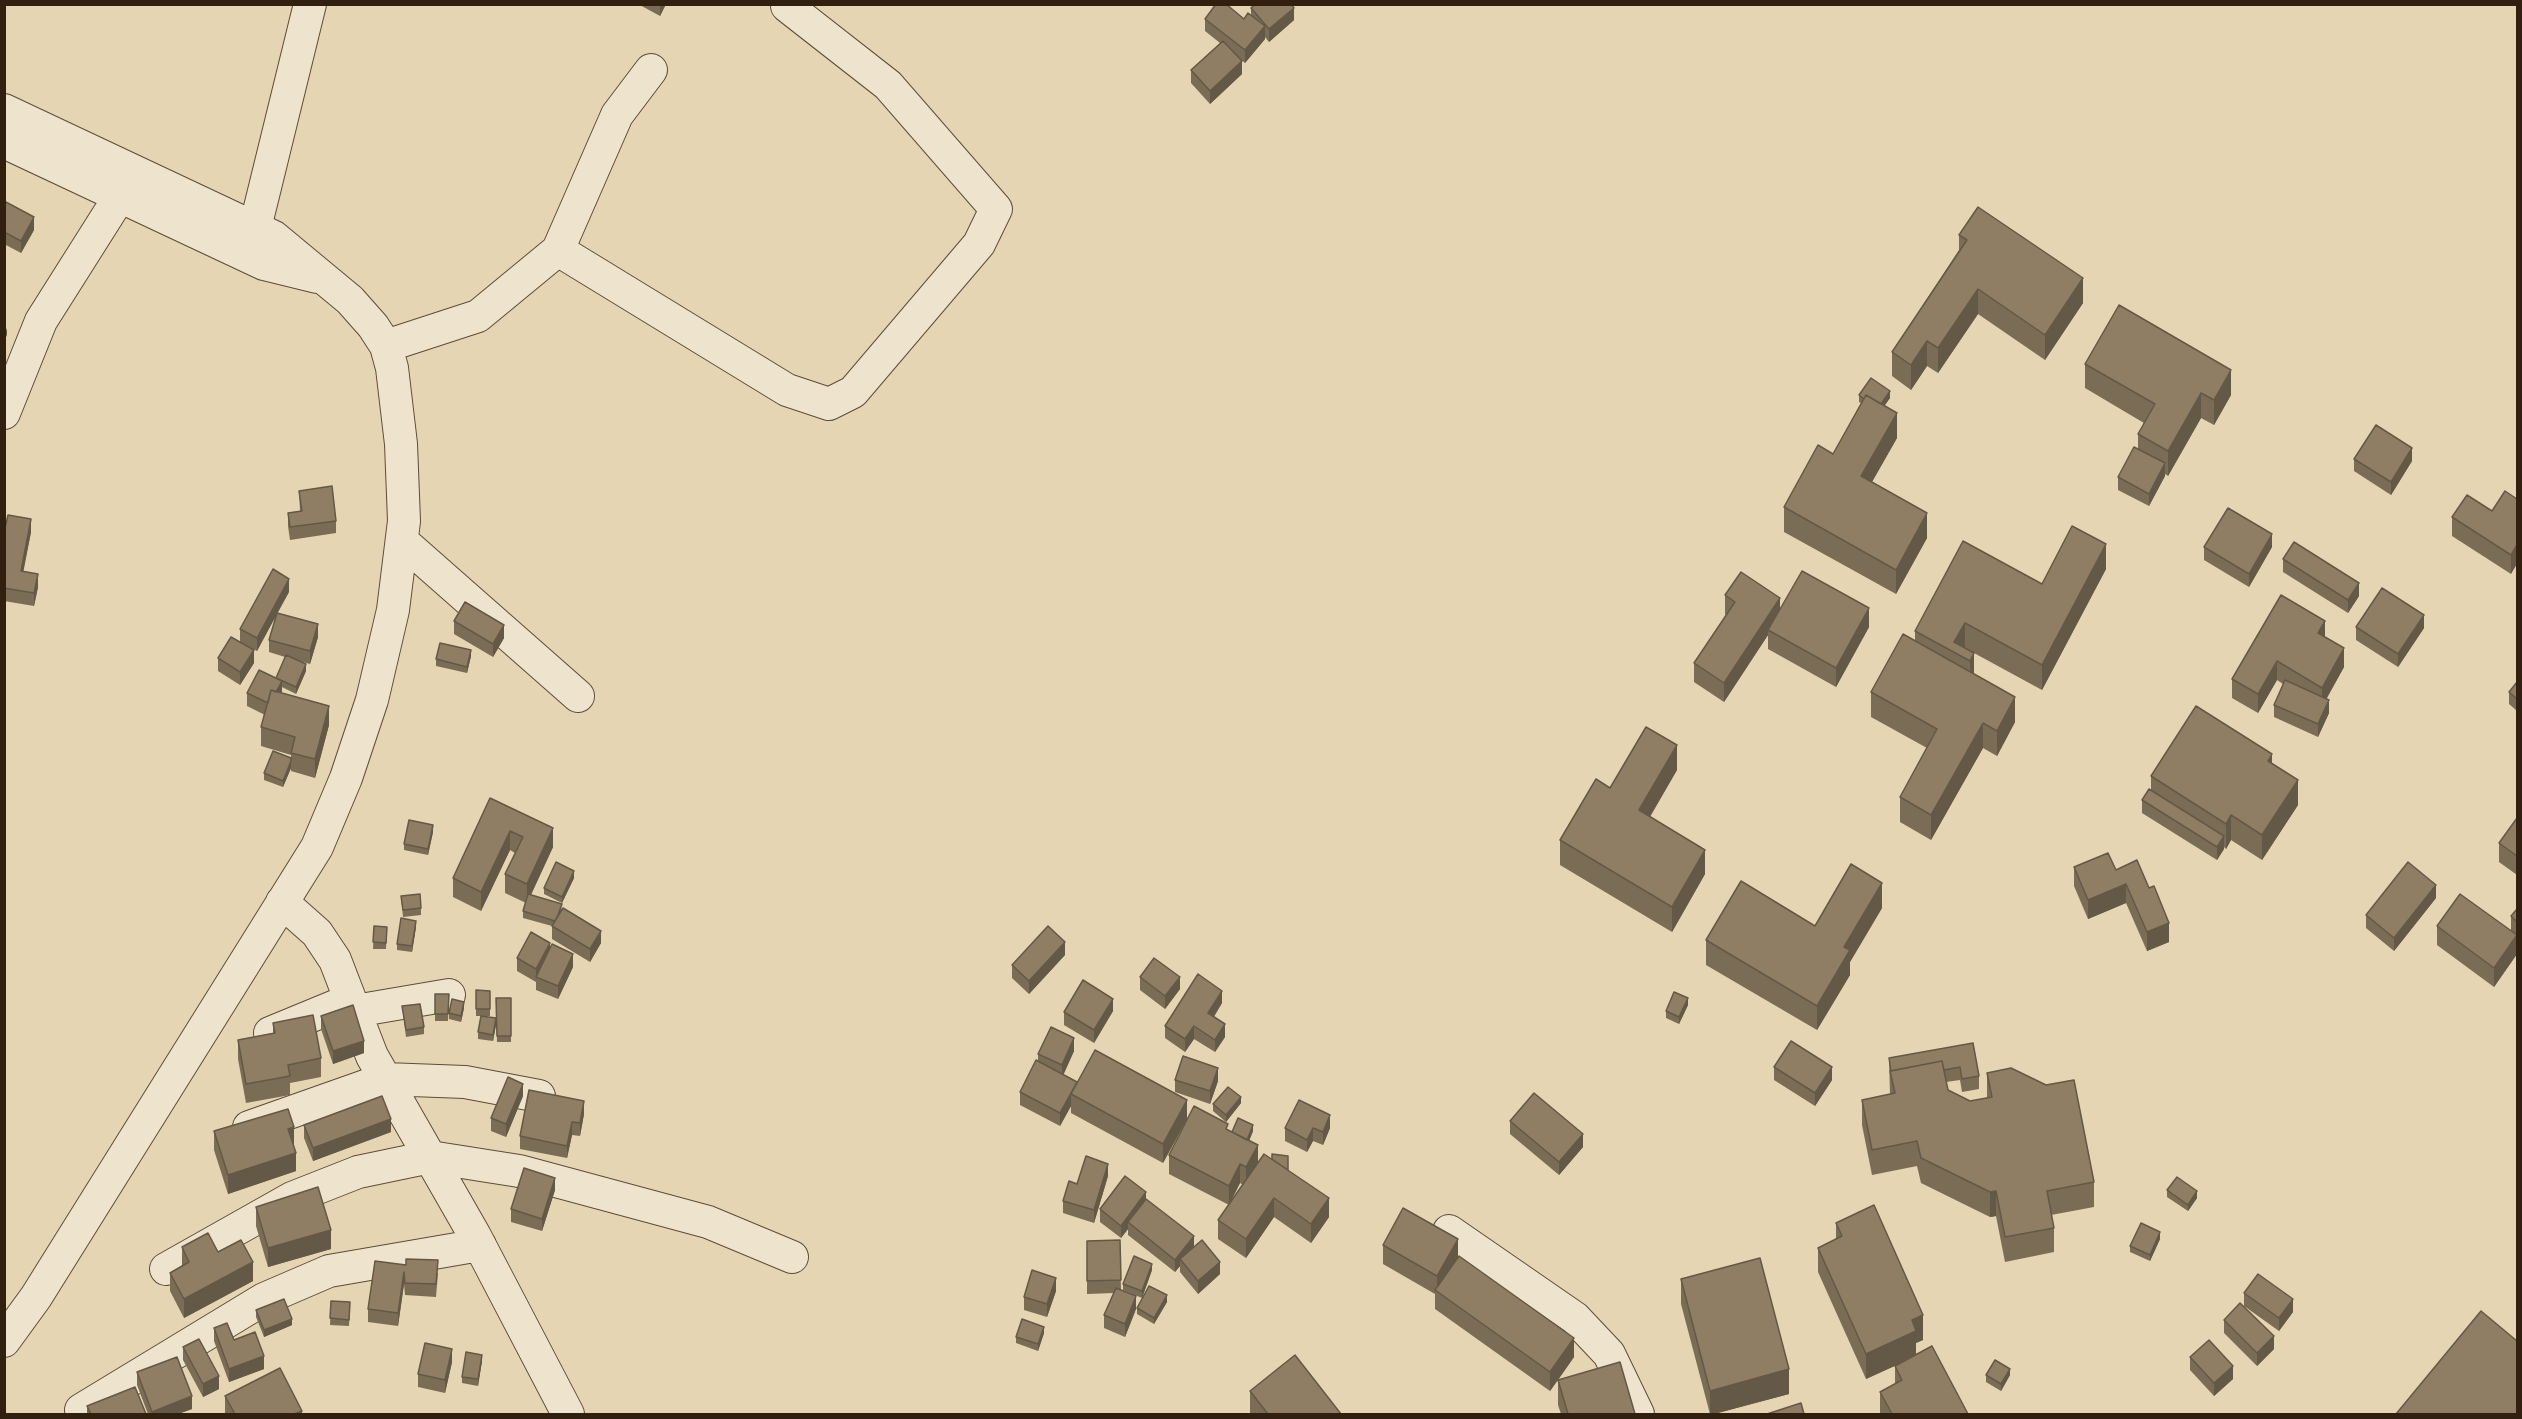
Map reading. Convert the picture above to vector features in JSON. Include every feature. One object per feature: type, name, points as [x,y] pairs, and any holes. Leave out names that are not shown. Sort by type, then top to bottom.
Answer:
[{"type":"street","points":[[255,228],[310,4]]},
{"type":"street","points":[[558,250],[787,390],[829,404],[853,392],[979,244],[996,209],[888,85],[788,6]]},
{"type":"street","points":[[386,346],[478,316],[558,250],[617,115],[651,70]]},
{"type":"street","points":[[4,110],[274,237],[350,300],[373,326],[386,346],[392,368],[401,444],[404,521],[390,621],[372,700],[350,767],[317,847],[36,1297],[4,1341]]},
{"type":"street","points":[[4,142],[264,264],[324,279]]},
{"type":"street","points":[[4,413],[41,321],[120,196]]},
{"type":"street","points":[[402,541],[578,696]]},
{"type":"street","points":[[282,902],[317,933],[335,960],[372,1056],[480,1245],[568,1414]]},
{"type":"street","points":[[270,1034],[353,1006],[449,995]]},
{"type":"street","points":[[243,1129],[385,1079],[465,1082],[538,1096]]},
{"type":"street","points":[[166,1269],[292,1198],[358,1172],[430,1157],[519,1171],[708,1222],[792,1257]]},
{"type":"street","points":[[1449,1231],[1575,1318],[1609,1354],[1638,1414]]},
{"type":"street","points":[[81,1410],[264,1299],[329,1271],[480,1245]]},
{"type":"building","points":[[1216,4],[1226,4],[1244,19],[1248,13],[1265,26],[1245,50],[1205,19]]},
{"type":"building","points":[[1255,4],[1291,4],[1294,8],[1269,29],[1251,8]]},
{"type":"building","points":[[1223,41],[1242,61],[1210,91],[1191,70]]},
{"type":"building","points":[[4,201],[34,217],[21,241],[4,232]]},
{"type":"building","points":[[1978,207],[2083,278],[2045,335],[1978,289],[1938,348],[1927,341],[1911,365],[1892,352],[1967,240],[1959,235]]},
{"type":"building","points":[[2119,305],[2231,370],[2214,400],[2201,393],[2168,451],[2138,434],[2155,404],[2085,364]]},
{"type":"building","points":[[1871,378],[1890,391],[1881,404],[1866,395],[1864,399],[1859,395]]},
{"type":"building","points":[[1866,395],[1897,413],[1861,476],[1927,513],[1896,570],[1784,507],[1818,445],[1833,454]]},
{"type":"building","points":[[2376,425],[2412,448],[2391,482],[2354,459]]},
{"type":"building","points":[[2134,447],[2165,463],[2149,494],[2118,477]]},
{"type":"building","points":[[332,486],[336,521],[290,527],[288,513],[302,511],[299,491]]},
{"type":"building","points":[[2505,491],[2517,499],[2517,545],[2511,555],[2452,517],[2467,495],[2492,511]]},
{"type":"building","points":[[2228,508],[2272,534],[2249,574],[2204,547]]},
{"type":"building","points":[[8,515],[31,519],[21,571],[38,574],[34,593],[4,588],[4,533]]},
{"type":"building","points":[[2072,526],[2106,544],[2042,665],[1965,623],[1954,642],[1974,653],[1970,661],[1915,631],[1963,541],[2042,584]]},
{"type":"building","points":[[2294,542],[2359,583],[2348,600],[2283,559]]},
{"type":"building","points":[[273,569],[289,579],[257,638],[240,629]]},
{"type":"building","points":[[1802,571],[1869,608],[1836,668],[1768,630]]},
{"type":"building","points":[[1741,572],[1780,598],[1724,683],[1694,663],[1735,602],[1725,595]]},
{"type":"building","points":[[2382,588],[2424,615],[2398,654],[2356,627]]},
{"type":"building","points":[[2281,595],[2325,621],[2318,633],[2344,648],[2322,688],[2277,661],[2258,694],[2232,679]]},
{"type":"building","points":[[465,602],[504,625],[493,644],[454,621]]},
{"type":"building","points":[[277,613],[318,624],[310,651],[269,640]]},
{"type":"building","points":[[1903,634],[2015,697],[1997,731],[1983,723],[1931,815],[1900,797],[1937,729],[1871,692]]},
{"type":"building","points":[[231,637],[254,650],[240,672],[218,658]]},
{"type":"building","points":[[440,643],[471,650],[467,667],[436,659]]},
{"type":"building","points":[[286,655],[306,664],[296,687],[276,678]]},
{"type":"building","points":[[259,670],[282,681],[276,692],[271,690],[268,703],[247,693]]},
{"type":"building","points":[[2285,680],[2329,700],[2318,724],[2274,705]]},
{"type":"building","points":[[2517,682],[2517,699],[2509,692]]},
{"type":"building","points":[[271,690],[329,706],[315,759],[291,753],[295,737],[261,727]]},
{"type":"building","points":[[2196,706],[2272,754],[2268,761],[2298,780],[2262,835],[2231,815],[2226,824],[2151,776]]},
{"type":"building","points":[[1646,727],[1677,745],[1639,810],[1705,850],[1672,907],[1560,840],[1596,779],[1610,788]]},
{"type":"building","points":[[273,751],[291,758],[283,781],[264,773]]},
{"type":"building","points":[[2149,789],[2224,836],[2217,847],[2142,800]]},
{"type":"building","points":[[490,798],[553,828],[527,884],[505,874],[523,837],[510,831],[481,892],[453,878]]},
{"type":"building","points":[[2517,818],[2517,856],[2499,843]]},
{"type":"building","points":[[409,820],[433,825],[428,849],[404,844]]},
{"type":"building","points":[[2108,853],[2116,870],[2137,860],[2149,888],[2154,886],[2169,923],[2147,932],[2126,884],[2088,900],[2074,867]]},
{"type":"building","points":[[556,862],[574,871],[562,897],[544,888]]},
{"type":"building","points":[[2408,862],[2436,885],[2394,938],[2366,915]]},
{"type":"building","points":[[1851,864],[1882,883],[1844,947],[1850,950],[1817,1006],[1706,940],[1741,881],[1815,926]]},
{"type":"building","points":[[420,894],[421,908],[403,910],[401,896]]},
{"type":"building","points":[[528,894],[562,904],[555,921],[523,911]]},
{"type":"building","points":[[2460,894],[2517,935],[2494,968],[2437,926]]},
{"type":"building","points":[[563,908],[601,931],[590,949],[552,926]]},
{"type":"building","points":[[2517,909],[2517,922],[2511,916]]},
{"type":"building","points":[[401,918],[416,921],[412,946],[397,944]]},
{"type":"building","points":[[374,926],[387,927],[386,943],[373,942]]},
{"type":"building","points":[[1048,926],[1065,942],[1029,981],[1012,965]]},
{"type":"building","points":[[531,932],[550,943],[536,969],[517,958]]},
{"type":"building","points":[[552,944],[573,954],[558,986],[536,977]]},
{"type":"building","points":[[1154,958],[1180,977],[1165,996],[1140,977]]},
{"type":"building","points":[[1198,974],[1222,991],[1208,1013],[1225,1024],[1215,1040],[1194,1026],[1185,1039],[1165,1026]]},
{"type":"building","points":[[1083,980],[1113,999],[1094,1030],[1064,1012]]},
{"type":"building","points":[[476,990],[490,991],[490,1009],[476,1009]]},
{"type":"building","points":[[1674,992],[1688,998],[1679,1017],[1666,1011]]},
{"type":"building","points":[[435,994],[449,994],[448,1014],[435,1014]]},
{"type":"building","points":[[496,998],[511,998],[511,1036],[497,1036]]},
{"type":"building","points":[[452,999],[464,1002],[461,1016],[449,1013]]},
{"type":"building","points":[[420,1004],[424,1027],[406,1030],[402,1006]]},
{"type":"building","points":[[353,1005],[364,1041],[333,1051],[321,1016]]},
{"type":"building","points":[[313,1015],[321,1058],[288,1065],[290,1076],[246,1084],[238,1040],[275,1033],[273,1023]]},
{"type":"building","points":[[481,1016],[496,1018],[493,1035],[478,1032]]},
{"type":"building","points":[[1051,1027],[1074,1038],[1062,1065],[1038,1054]]},
{"type":"building","points":[[1791,1041],[1832,1067],[1815,1093],[1774,1067]]},
{"type":"building","points":[[1973,1043],[1979,1076],[1962,1079],[1960,1067],[1944,1070],[1942,1061],[1891,1071],[1889,1058]]},
{"type":"building","points":[[1095,1050],[1187,1100],[1163,1144],[1071,1094]]},
{"type":"building","points":[[1183,1056],[1218,1068],[1210,1091],[1175,1080]]},
{"type":"building","points":[[1036,1060],[1077,1082],[1060,1113],[1020,1092]]},
{"type":"building","points":[[1942,1061],[1948,1090],[1970,1101],[1992,1097],[1987,1073],[2011,1068],[2046,1085],[2074,1080],[2094,1182],[2047,1191],[2054,1228],[2005,1237],[1996,1191],[1990,1192],[1921,1158],[1917,1141],[1872,1150],[1862,1100],[1895,1093],[1890,1071]]},
{"type":"building","points":[[508,1077],[523,1084],[506,1124],[491,1118]]},
{"type":"building","points":[[1228,1087],[1241,1097],[1226,1115],[1213,1104]]},
{"type":"building","points":[[529,1090],[584,1101],[580,1123],[572,1122],[567,1146],[520,1136]]},
{"type":"building","points":[[1534,1093],[1583,1134],[1559,1162],[1510,1121]]},
{"type":"building","points":[[382,1096],[391,1119],[313,1148],[304,1125]]},
{"type":"building","points":[[1299,1100],[1330,1115],[1323,1132],[1313,1128],[1307,1140],[1285,1128]]},
{"type":"building","points":[[1194,1106],[1228,1124],[1226,1129],[1258,1145],[1246,1167],[1240,1164],[1229,1186],[1169,1155]]},
{"type":"building","points":[[288,1109],[294,1127],[288,1129],[296,1153],[228,1175],[214,1131]]},
{"type":"building","points":[[1238,1118],[1253,1125],[1247,1140],[1232,1132]]},
{"type":"building","points":[[1264,1154],[1329,1198],[1311,1224],[1274,1198],[1246,1239],[1218,1220]]},
{"type":"building","points":[[1272,1154],[1288,1156],[1288,1170],[1272,1159]]},
{"type":"building","points":[[1086,1156],[1108,1164],[1094,1210],[1063,1201],[1069,1181],[1077,1184]]},
{"type":"building","points":[[524,1168],[555,1178],[542,1219],[511,1209]]},
{"type":"building","points":[[1125,1176],[1146,1192],[1121,1226],[1100,1209]]},
{"type":"building","points":[[2177,1177],[2197,1191],[2188,1205],[2167,1190]]},
{"type":"building","points":[[318,1187],[331,1230],[268,1248],[256,1207]]},
{"type":"building","points":[[1146,1199],[1194,1236],[1175,1260],[1128,1222]]},
{"type":"building","points":[[1874,1205],[1923,1315],[1912,1320],[1916,1331],[1866,1354],[1818,1248],[1842,1236],[1836,1223]]},
{"type":"building","points":[[1403,1208],[1458,1239],[1437,1276],[1383,1245]]},
{"type":"building","points":[[2141,1223],[2160,1232],[2150,1255],[2130,1246]]},
{"type":"building","points":[[208,1233],[218,1252],[241,1240],[253,1262],[184,1299],[170,1273],[189,1262],[182,1247]]},
{"type":"building","points":[[1120,1240],[1121,1280],[1087,1281],[1087,1241]]},
{"type":"building","points":[[1202,1240],[1220,1262],[1198,1281],[1180,1259]]},
{"type":"building","points":[[1134,1256],[1152,1264],[1142,1291],[1123,1284]]},
{"type":"building","points":[[1459,1256],[1574,1338],[1550,1372],[1435,1290]]},
{"type":"building","points":[[1760,1258],[1789,1369],[1710,1391],[1681,1279]]},
{"type":"building","points":[[406,1259],[438,1260],[436,1284],[405,1283],[404,1272],[398,1313],[368,1309],[375,1261],[406,1265]]},
{"type":"building","points":[[1032,1270],[1056,1278],[1047,1304],[1024,1297]]},
{"type":"building","points":[[2258,1274],[2293,1299],[2279,1318],[2244,1293]]},
{"type":"building","points":[[1149,1286],[1167,1295],[1154,1318],[1137,1308]]},
{"type":"building","points":[[1116,1288],[1136,1296],[1125,1324],[1104,1315]]},
{"type":"building","points":[[284,1299],[292,1319],[264,1330],[256,1310]]},
{"type":"building","points":[[331,1301],[350,1302],[349,1320],[330,1318]]},
{"type":"building","points":[[2240,1303],[2274,1336],[2257,1353],[2224,1320]]},
{"type":"building","points":[[2481,1311],[2517,1341],[2517,1414],[2396,1414]]},
{"type":"building","points":[[1022,1319],[1044,1327],[1038,1344],[1016,1337]]},
{"type":"building","points":[[227,1323],[234,1340],[255,1332],[264,1356],[229,1369],[214,1328]]},
{"type":"building","points":[[199,1339],[219,1376],[203,1384],[183,1347]]},
{"type":"building","points":[[2209,1340],[2233,1366],[2214,1383],[2190,1357]]},
{"type":"building","points":[[425,1343],[452,1349],[445,1380],[418,1374]]},
{"type":"building","points":[[1932,1346],[1968,1414],[1892,1414],[1880,1392],[1902,1380],[1895,1366]]},
{"type":"building","points":[[466,1352],[482,1355],[478,1379],[462,1377]]},
{"type":"building","points":[[1295,1355],[1341,1414],[1268,1414],[1250,1391]]},
{"type":"building","points":[[177,1357],[192,1396],[152,1412],[137,1372]]},
{"type":"building","points":[[1995,1360],[2010,1369],[2001,1384],[1986,1375]]},
{"type":"building","points":[[1620,1362],[1635,1414],[1568,1414],[1558,1380]]},
{"type":"building","points":[[280,1368],[302,1411],[294,1414],[235,1414],[225,1396]]},
{"type":"building","points":[[135,1387],[146,1414],[91,1414],[87,1406]]},
{"type":"building","points":[[1801,1403],[1804,1414],[1767,1414]]}]
